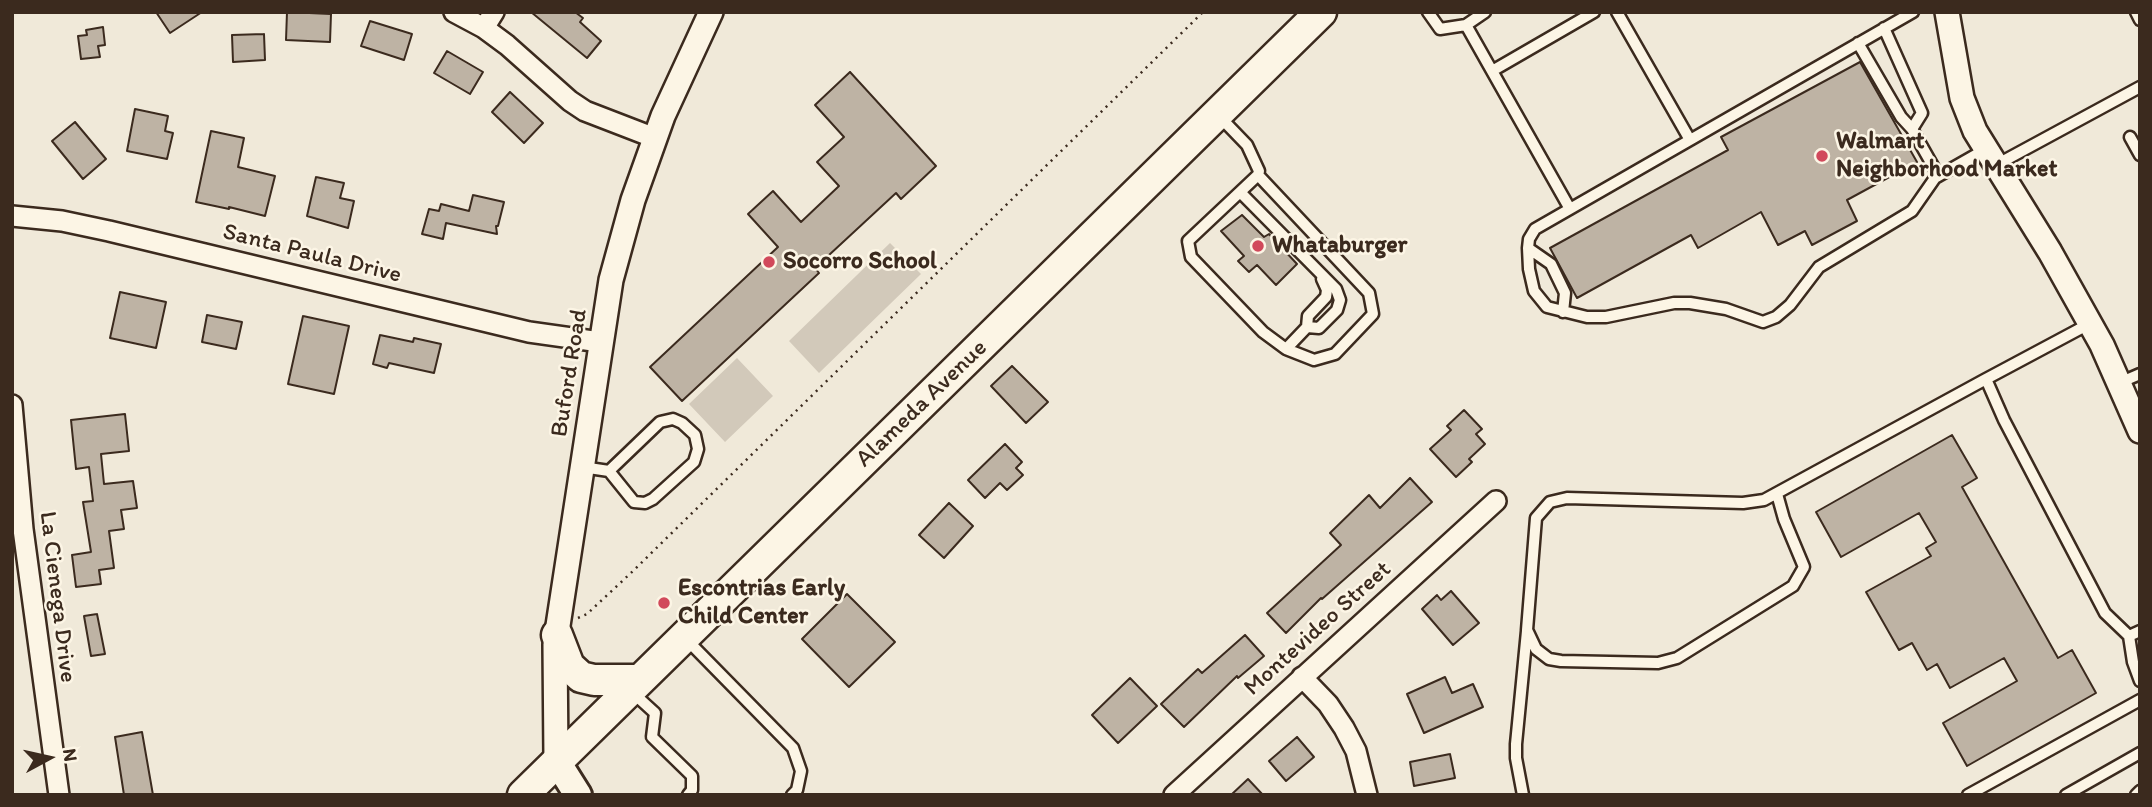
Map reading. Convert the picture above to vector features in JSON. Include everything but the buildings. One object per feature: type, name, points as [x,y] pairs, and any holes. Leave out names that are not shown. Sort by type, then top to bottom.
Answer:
[{"type":"main road","name":"Alameda Avenue","points":[[523,795],[1321,12]]},
{"type":"main road","points":[[557,631],[569,666],[581,677],[634,685]]},
{"type":"main road","points":[[548,795],[556,760]]},
{"type":"main road","points":[[556,760],[578,795]]},
{"type":"street","points":[[454,12],[489,20],[570,101],[585,110],[655,138]]},
{"type":"street","name":"Buford Road","points":[[556,760],[554,669],[557,631],[600,342],[622,235],[655,138],[711,12]]},
{"type":"street","points":[[1947,12],[1962,98],[1975,131],[2050,252],[2090,324],[2140,431]]},
{"type":"street","name":"Santa Paula Drive","points":[[12,216],[62,221],[109,230],[529,332],[600,342]]},
{"type":"street","name":"La Cienega Drive","points":[[12,405],[23,529],[59,795]]},
{"type":"street","name":"Montevideo Street","points":[[1174,795],[1496,501]]},
{"type":"street","points":[[1302,677],[1328,704],[1344,727],[1356,751],[1367,795]]},
{"type":"lane","points":[[1428,12],[1440,29],[1469,23],[1485,12]]},
{"type":"lane","points":[[1463,12],[1492,71],[1570,209]]},
{"type":"lane","points":[[1492,71],[1594,12]]},
{"type":"lane","points":[[1617,12],[1690,139]]},
{"type":"lane","points":[[1913,12],[1535,229],[1529,239],[1528,248],[1534,291],[1547,307],[1587,317],[1606,317],[1658,305],[1690,303],[1726,309],[1763,322],[1776,317],[1790,305],[1819,267],[1912,211],[1938,175],[1991,157],[2140,87]]},
{"type":"lane","points":[[2136,12],[2140,20]]},
{"type":"lane","points":[[1885,28],[1922,113],[1912,128]]},
{"type":"lane","points":[[1857,43],[1901,117],[1912,128],[1938,175]]},
{"type":"lane","points":[[1218,114],[1247,145],[1259,171],[1258,175],[1188,241],[1191,257],[1263,332],[1286,349],[1314,360],[1335,354],[1373,314],[1369,293],[1258,175]]},
{"type":"lane","points":[[2130,136],[2140,155]]},
{"type":"lane","points":[[1240,192],[1336,289],[1340,300],[1337,310],[1319,328],[1307,327]]},
{"type":"lane","points":[[1528,248],[1551,264],[1565,293],[1563,312]]},
{"type":"lane","points":[[1286,349],[1307,327],[1308,316],[1326,297],[1327,290],[1319,274]]},
{"type":"lane","points":[[1523,795],[1516,744],[1536,518],[1550,502],[1567,498],[1744,503],[1764,500],[2090,324]]},
{"type":"lane","points":[[2118,383],[2140,374]]},
{"type":"lane","points":[[1986,379],[2004,420],[2105,613],[2129,636],[2133,662],[2140,681]]},
{"type":"lane","points":[[582,467],[609,471],[634,502],[645,503],[694,462],[698,449],[695,435],[673,419],[660,422],[609,471]]},
{"type":"lane","points":[[1527,630],[1535,649],[1549,659],[1658,663],[1677,657],[1793,586],[1804,567],[1784,519],[1777,494]]},
{"type":"lane","points":[[2129,636],[2140,631]]},
{"type":"lane","points":[[684,637],[793,748],[802,771],[797,790],[792,795]]},
{"type":"lane","points":[[634,685],[655,713],[652,737],[692,776],[692,790],[688,795]]},
{"type":"lane","points":[[1968,795],[2140,700]]},
{"type":"lane","points":[[2066,795],[2140,753]]},
{"type":"path","points":[[557,631],[587,614],[633,571],[1203,12]]},
{"type":"shaded area","points":[[890,243],[921,274],[819,373],[789,341]]},
{"type":"shaded area","points":[[737,358],[773,396],[725,442],[689,404]]},
{"type":"place","name":"Walmart Neighborhood Market","points":[[1822,156]]},
{"type":"place","name":"Whataburger","points":[[1258,246]]},
{"type":"place","name":"Socorro School","points":[[769,262]]},
{"type":"place","name":"Escontrias Early Child Center","points":[[664,603]]}]
